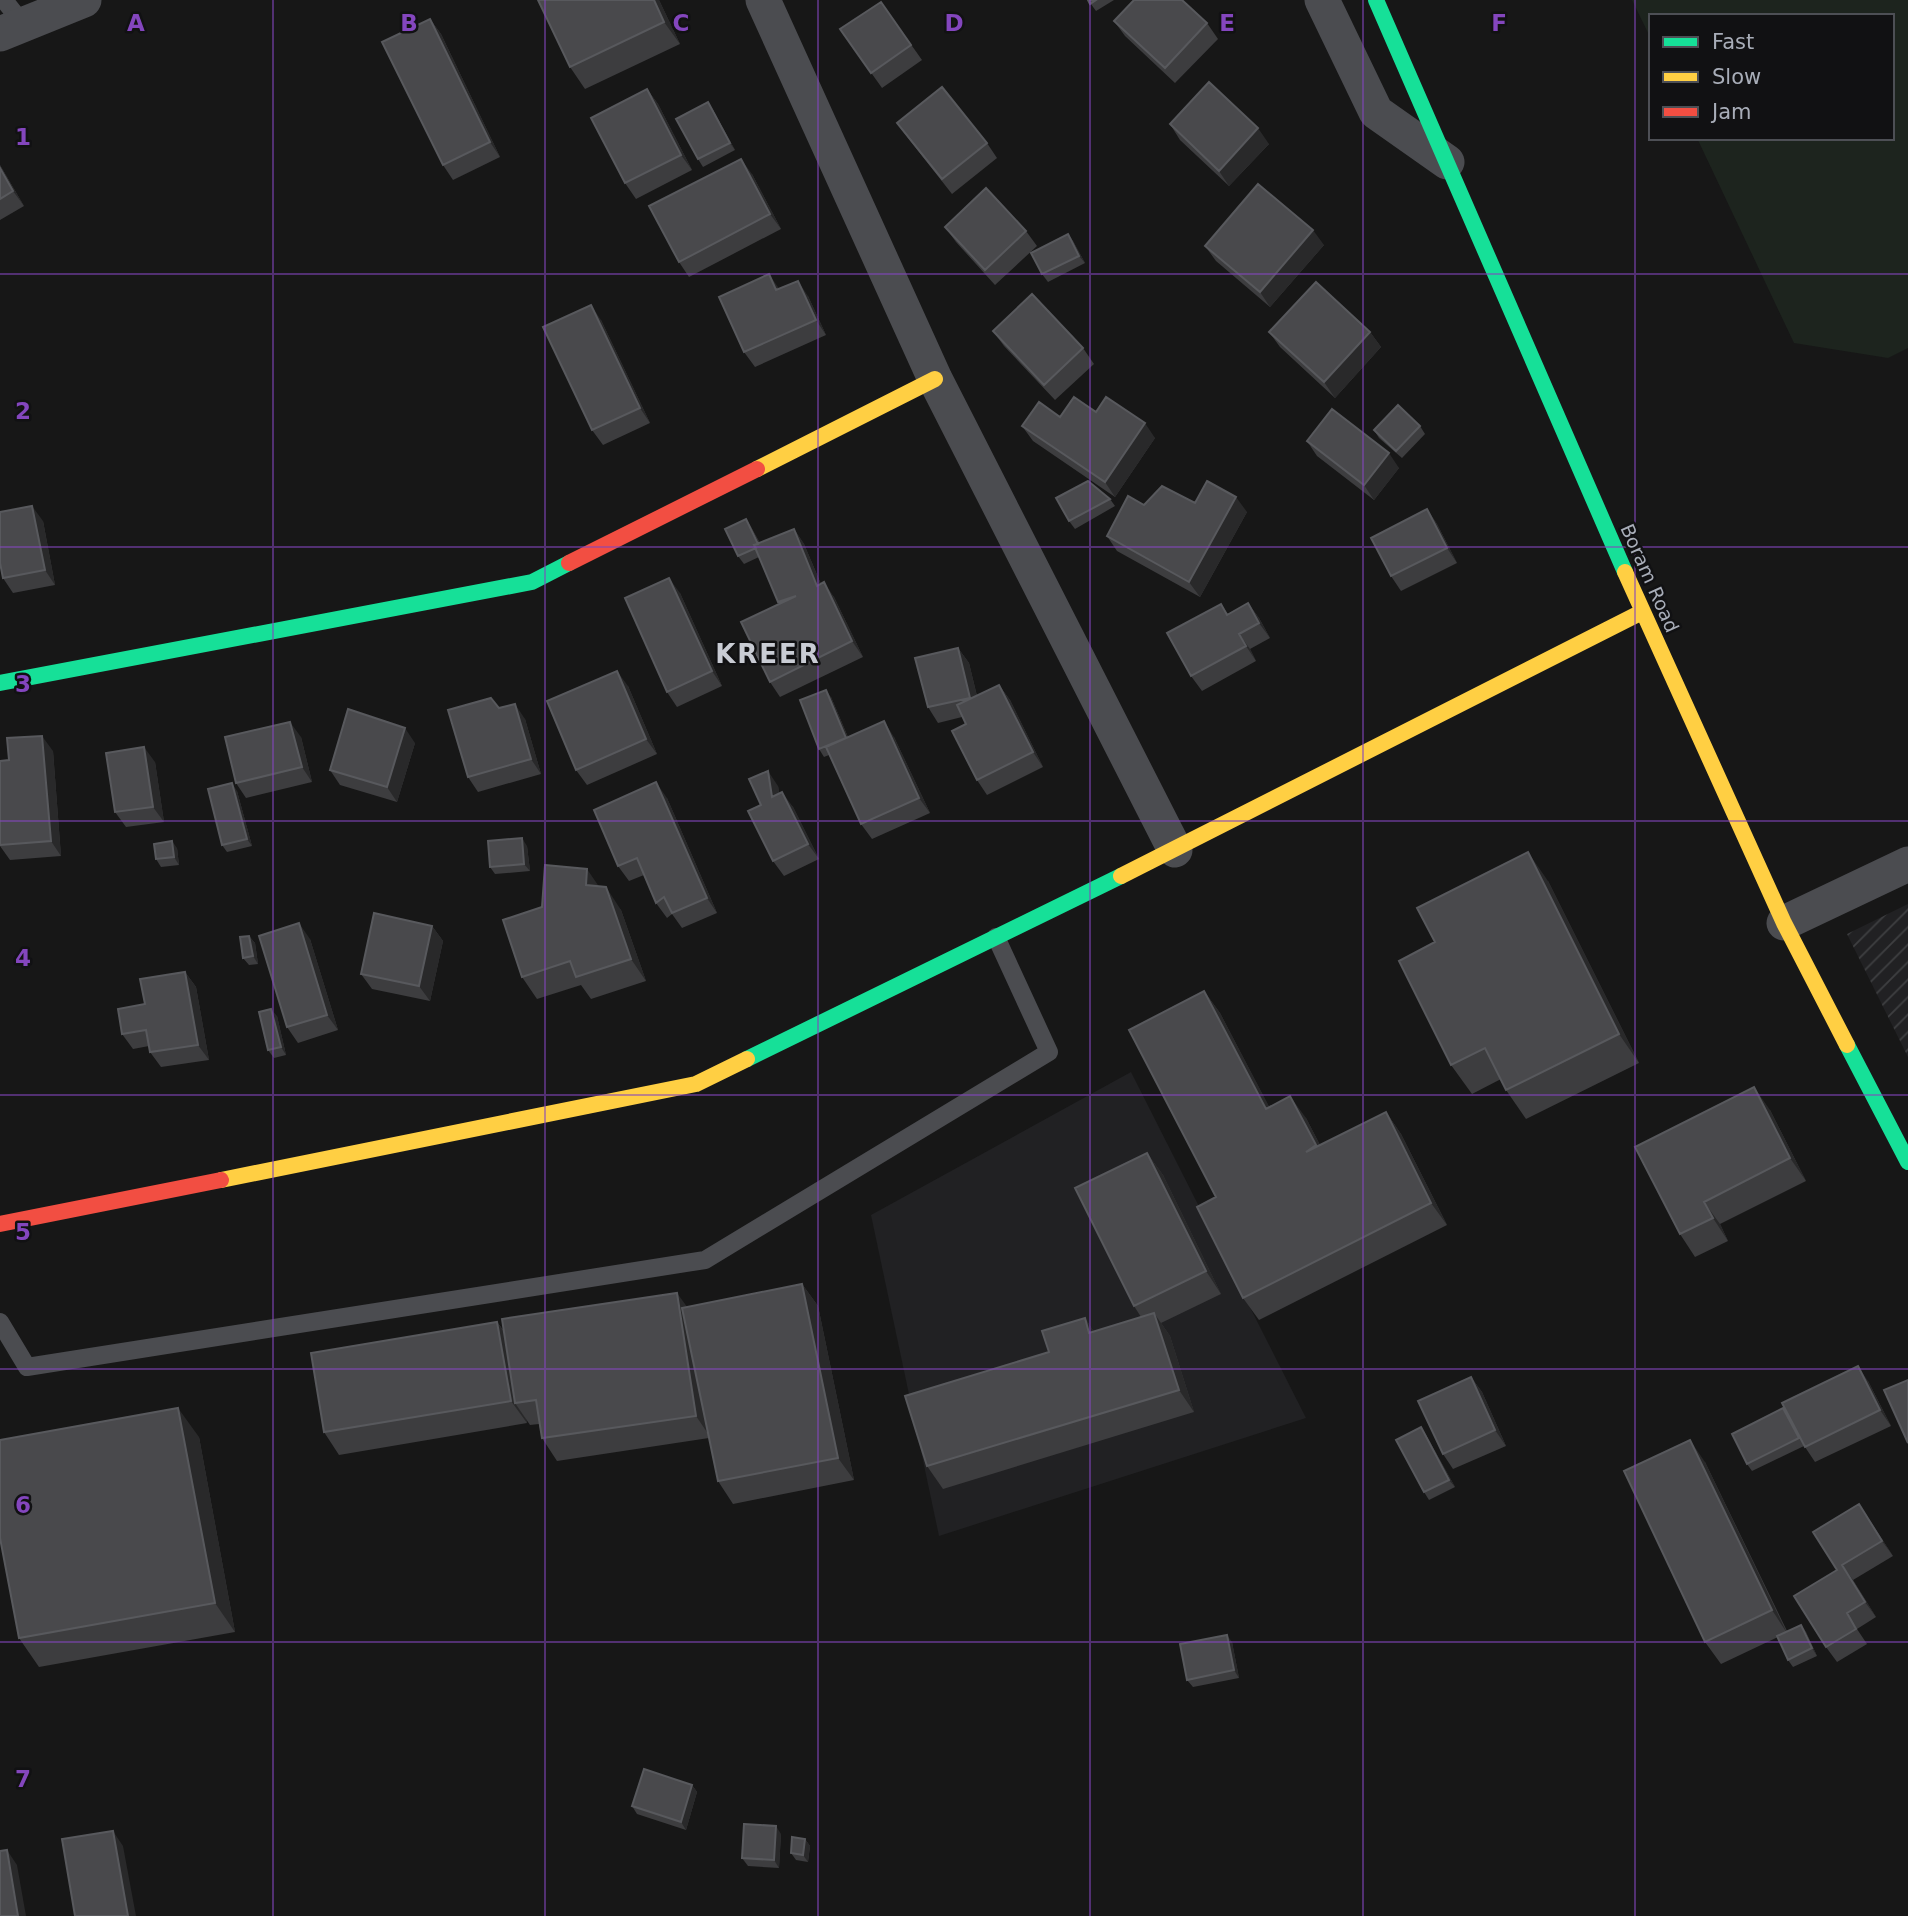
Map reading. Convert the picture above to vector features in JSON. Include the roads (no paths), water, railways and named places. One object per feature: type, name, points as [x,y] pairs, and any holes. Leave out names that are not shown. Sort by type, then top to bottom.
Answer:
[{"type":"street","points":[[9,19],[84,0]]},
{"type":"street","points":[[763,0],[935,379],[1175,850]]},
{"type":"street","points":[[1322,0],[1376,113],[1447,162]]},
{"type":"street","name":"Boram Road","points":[[1377,0],[1642,612],[1784,923],[1908,1162]]},
{"type":"street","points":[[0,683],[532,582],[935,379]]},
{"type":"street","points":[[0,1224],[696,1084],[1175,850],[1642,612]]},
{"type":"street","points":[[1784,923],[1908,864]]},
{"type":"lane","points":[[0,1322],[27,1367],[705,1260],[1049,1052],[996,937]]},
{"type":"district","name":"KREER","points":[[768,654]]}]
